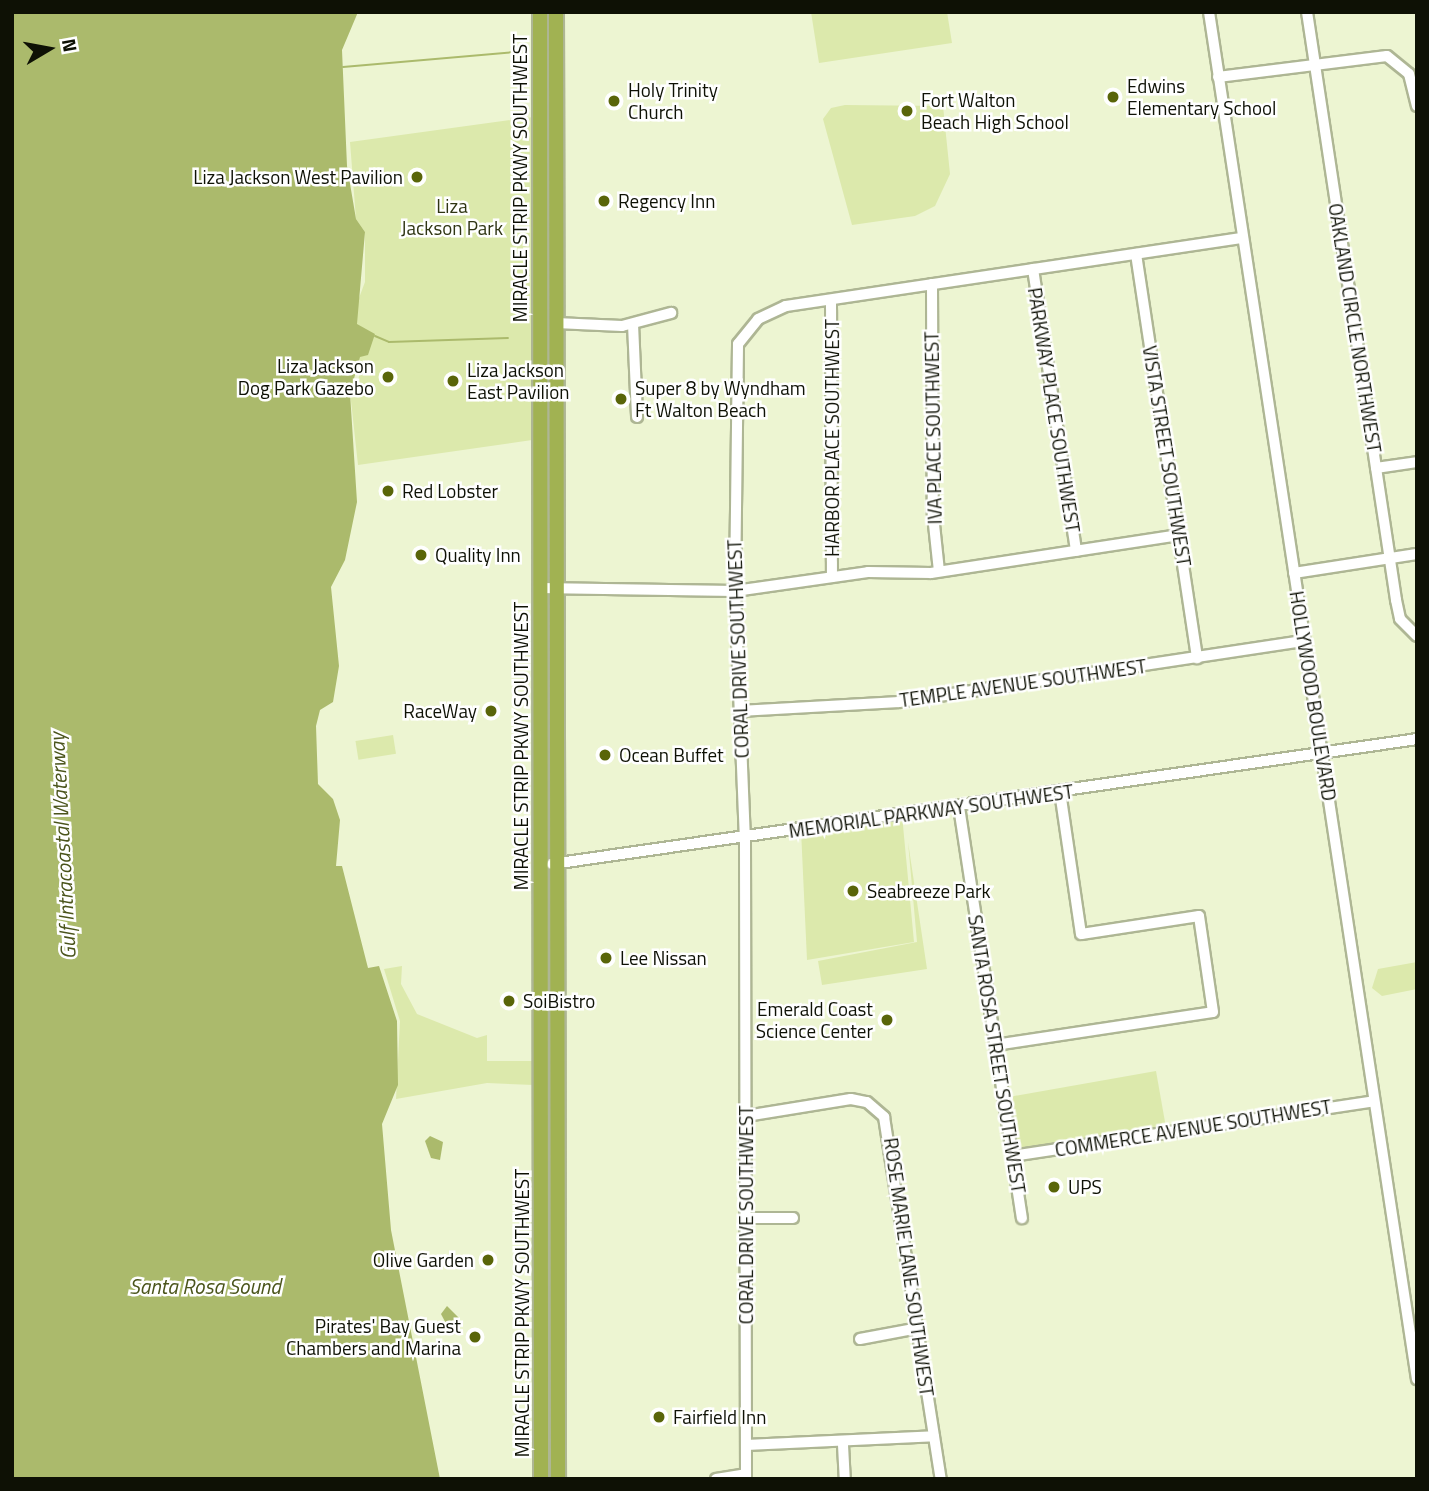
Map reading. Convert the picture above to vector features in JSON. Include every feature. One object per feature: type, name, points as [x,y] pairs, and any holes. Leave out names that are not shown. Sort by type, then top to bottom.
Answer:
[{"type":"highway","name":"MIRACLE STRIP PKWY SOUTHWEST","points":[[540,12],[541,1479]]},
{"type":"highway","name":"MIRACLE STRIP PKWY SOUTHWEST","points":[[556,12],[558,1479]]},
{"type":"street","name":"HOLLYWOOD BOULEVARD","points":[[1209,12],[1417,1379]]},
{"type":"street","name":"OAKLAND CIRCLE NORTHWEST","points":[[1307,12],[1398,613],[1417,636]]},
{"type":"street","points":[[1219,77],[1315,62],[1387,56],[1409,74],[1417,106]]},
{"type":"street","name":"CORAL DRIVE SOUTHWEST","points":[[746,1476],[745,838],[735,591],[738,344],[768,313],[831,299],[1243,238]]},
{"type":"street","name":"VISTA STREET SOUTHWEST","points":[[1136,254],[1197,657]]},
{"type":"street","name":"PARKWAY PLACE SOUTHWEST","points":[[1033,269],[1076,551]]},
{"type":"street","name":"IVA PLACE SOUTHWEST","points":[[932,284],[933,515],[939,571]]},
{"type":"street","name":"HARBOR PLACE SOUTHWEST","points":[[831,299],[832,577]]},
{"type":"street","points":[[556,323],[633,324],[671,313]]},
{"type":"street","points":[[633,324],[637,417]]},
{"type":"street","points":[[1376,468],[1417,462]]},
{"type":"street","points":[[539,587],[735,591],[832,577],[939,571],[1179,535]]},
{"type":"street","points":[[1294,573],[1417,554]]},
{"type":"street","name":"TEMPLE AVENUE SOUTHWEST","points":[[740,711],[899,702],[1304,641]]},
{"type":"street","name":"MEMORIAL PARKWAY SOUTHWEST","points":[[541,864],[745,838],[1417,739]]},
{"type":"street","points":[[995,1045],[1213,1012],[1199,916],[1081,934],[1060,792]]},
{"type":"street","name":"SANTA ROSA STREET SOUTHWEST","points":[[960,807],[1022,1218]]},
{"type":"street","name":"ROSE MARIE LANE SOUTHWEST","points":[[746,1116],[850,1099],[866,1102],[884,1117],[941,1479]]},
{"type":"street","name":"COMMERCE AVENUE SOUTHWEST","points":[[1012,1156],[1374,1101]]},
{"type":"street","points":[[746,1219],[793,1218]]},
{"type":"street","points":[[860,1339],[918,1328]]},
{"type":"street","points":[[746,1445],[843,1445],[934,1436]]},
{"type":"street","points":[[843,1445],[845,1479]]},
{"type":"street","points":[[716,1479],[746,1476]]},
{"type":"green space","points":[[811,12],[947,12],[952,43],[819,63]]},
{"type":"green space","points":[[845,105],[943,106],[950,174],[935,206],[915,216],[852,225],[823,119],[831,108]]},
{"type":"green space","name":"Liza Jackson Park","points":[[540,116],[539,439],[358,465],[350,392],[359,377],[356,306],[365,282],[365,232],[356,219],[350,142]]},
{"type":"green space","points":[[393,735],[396,754],[358,760],[355,741]]},
{"type":"green space","name":"Seabreeze Park","points":[[902,815],[914,942],[807,960],[801,830]]},
{"type":"green space","points":[[908,842],[927,969],[822,985],[818,961],[917,942]]},
{"type":"green space","points":[[1417,962],[1417,989],[1382,996],[1372,988],[1378,969]]},
{"type":"green space","points":[[402,966],[401,984],[417,1014],[477,1038],[487,1035],[487,1061],[534,1061],[534,1085],[487,1083],[396,1099],[400,1021],[384,969]]},
{"type":"green space","points":[[1156,1071],[1166,1129],[1018,1155],[1007,1097]]},
{"type":"water","name":"Santa Rosa Sound","points":[[12,12],[358,12],[342,50],[347,166],[356,219],[365,232],[357,324],[375,334],[368,355],[360,357],[350,393],[357,502],[345,560],[331,587],[339,666],[333,702],[320,710],[316,726],[318,784],[333,799],[340,820],[336,866],[342,866],[368,968],[379,966],[397,1021],[398,1085],[382,1124],[391,1230],[440,1479],[12,1479]]},
{"type":"water","points":[[430,1136],[443,1142],[440,1160],[431,1158],[425,1141]]},
{"type":"water","points":[[447,1306],[460,1319],[451,1333],[441,1314]]},
{"type":"waterway","points":[[343,67],[515,52]]},
{"type":"waterway","points":[[375,336],[389,342],[508,338]]},
{"type":"place","name":"Edwins Elementary School","points":[[1113,97]]},
{"type":"place","name":"Holy Trinity Church","points":[[614,101]]},
{"type":"place","name":"Fort Walton Beach High School","points":[[907,111]]},
{"type":"place","name":"Liza Jackson West Pavilion","points":[[417,177]]},
{"type":"place","name":"Regency Inn","points":[[604,201]]},
{"type":"place","name":"Liza Jackson Dog Park Gazebo","points":[[388,377]]},
{"type":"place","name":"Liza Jackson East Pavilion","points":[[453,381]]},
{"type":"place","name":"Super 8 by Wyndham Ft Walton Beach","points":[[621,399]]},
{"type":"place","name":"Red Lobster","points":[[388,491]]},
{"type":"place","name":"Quality Inn","points":[[421,555]]},
{"type":"place","name":"RaceWay","points":[[491,711]]},
{"type":"place","name":"Ocean Buffet","points":[[605,755]]},
{"type":"place","name":"Seabreeze Park","points":[[853,891]]},
{"type":"place","name":"Lee Nissan","points":[[606,958]]},
{"type":"place","name":"SoiBistro","points":[[509,1001]]},
{"type":"place","name":"Emerald Coast Science Center","points":[[887,1020]]},
{"type":"place","name":"UPS","points":[[1054,1187]]},
{"type":"place","name":"Olive Garden","points":[[488,1260]]},
{"type":"place","name":"Pirates' Bay Guest Chambers and Marina","points":[[475,1337]]},
{"type":"place","name":"Fairfield Inn","points":[[659,1417]]},
{"type":"water label","name":"Gulf Intracoastal Waterway","points":[[62,846]]}]
